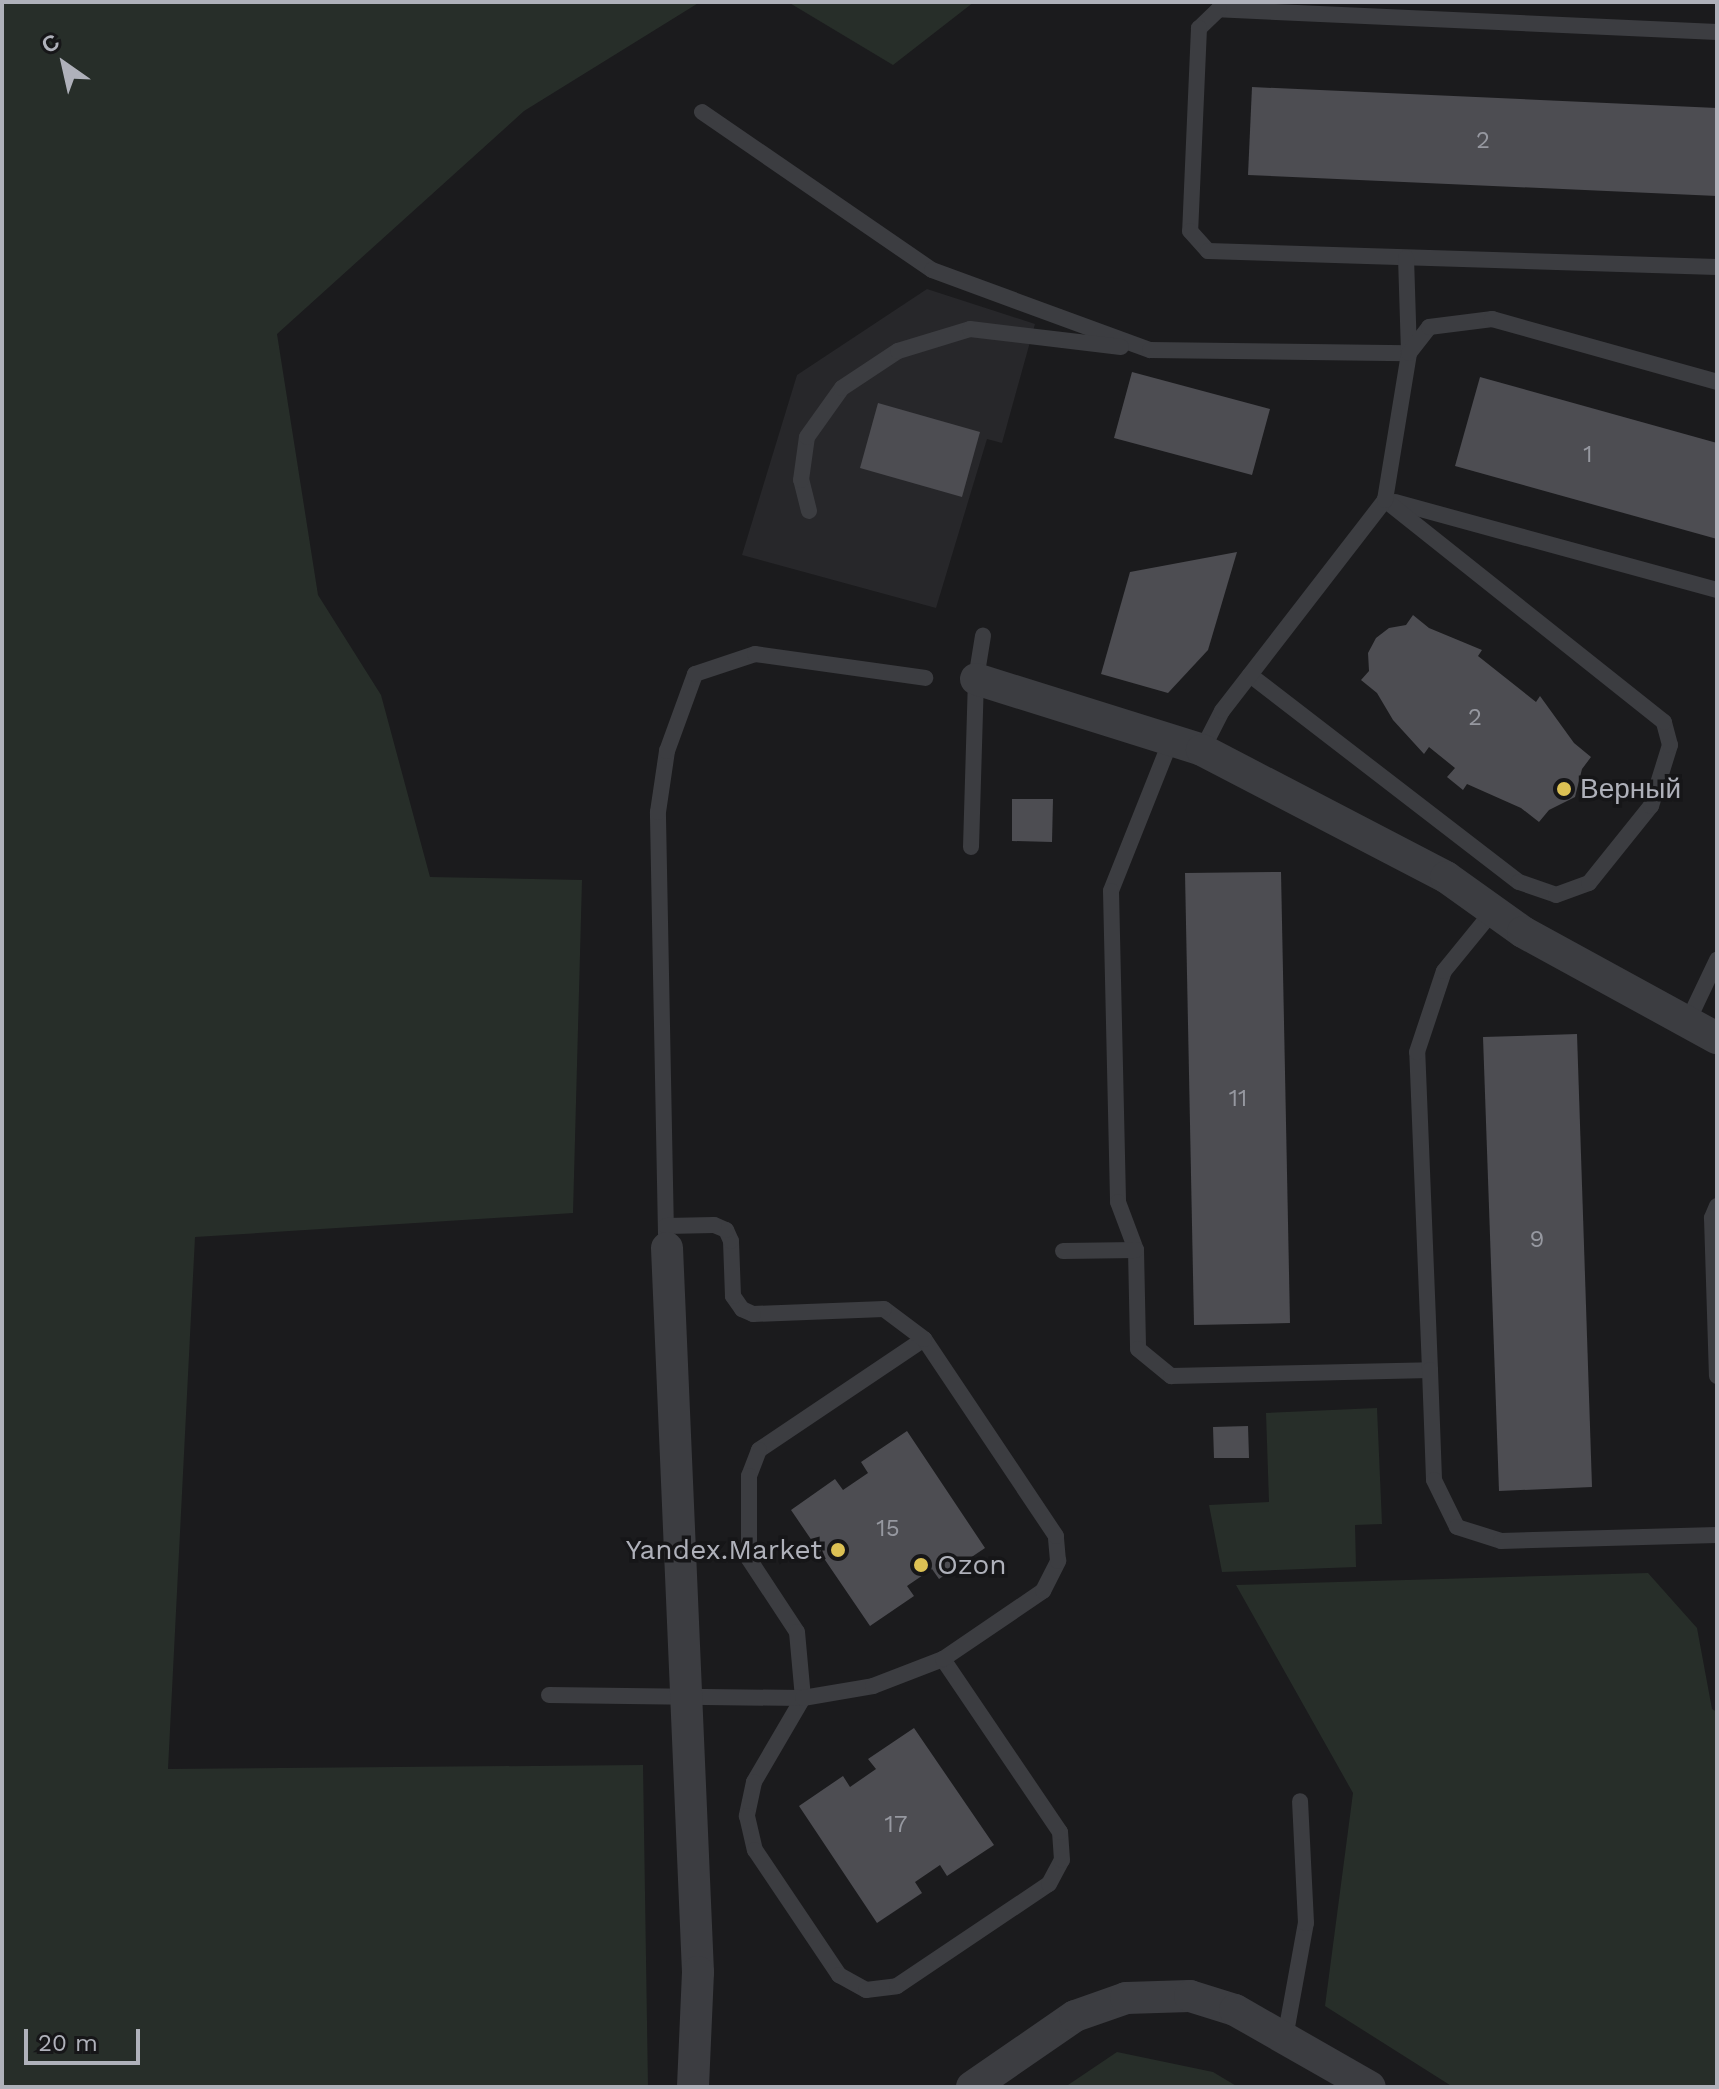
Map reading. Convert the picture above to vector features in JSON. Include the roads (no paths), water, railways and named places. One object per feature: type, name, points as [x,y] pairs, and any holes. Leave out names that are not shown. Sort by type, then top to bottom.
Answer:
[{"type":"street","points":[[976,679],[1202,750],[1446,877],[1493,911],[1717,1038]]},
{"type":"street","points":[[667,1237],[698,1972],[693,2087]]},
{"type":"street","points":[[972,2087],[1075,2016],[1126,1998],[1190,1996],[1235,2010],[1370,2087]]},
{"type":"lane","points":[[1717,32],[1219,9],[1199,28],[1190,231],[1208,251],[1717,267]]},
{"type":"lane","points":[[702,112],[932,270],[1150,350]]},
{"type":"lane","points":[[1202,750],[1250,675],[1385,500],[1409,353],[1406,258]]},
{"type":"lane","points":[[1409,353],[1429,327],[1492,319],[1717,382]]},
{"type":"lane","points":[[809,511],[801,480],[807,437],[842,388],[898,351],[970,329],[1150,350],[1409,353]]},
{"type":"lane","points":[[1385,500],[1717,590]]},
{"type":"lane","points":[[1250,675],[1519,882],[1556,895],[1589,883],[1651,806],[1670,745],[1664,722],[1385,500]]},
{"type":"lane","points":[[971,847],[976,679],[983,636]]},
{"type":"lane","points":[[549,1695],[684,1693],[803,1698],[873,1686],[943,1659],[1043,1591],[1058,1561],[1056,1536],[924,1339],[884,1309],[753,1314],[742,1309],[733,1296],[731,1241],[726,1230],[714,1225],[667,1237],[658,812],[667,751],[695,674],[755,654],[925,678]]},
{"type":"lane","points":[[1171,740],[1111,891],[1118,1202],[1136,1250],[1138,1349],[1171,1376],[1430,1370]]},
{"type":"lane","points":[[1493,911],[1444,971],[1417,1052],[1434,1480],[1457,1527],[1501,1541],[1717,1535]]},
{"type":"lane","points":[[1688,1021],[1717,960]]},
{"type":"lane","points":[[1717,1206],[1712,1218],[1717,1376]]},
{"type":"lane","points":[[1063,1251],[1136,1250]]},
{"type":"lane","points":[[924,1339],[759,1450],[749,1476],[749,1559],[797,1632],[803,1698],[754,1782],[747,1816],[755,1850],[839,1975],[866,1990],[897,1986],[1049,1884],[1062,1860],[1060,1832],[943,1659]]},
{"type":"lane","points":[[1285,2038],[1306,1923],[1300,1801]]},
{"type":"place","name":"Верный","points":[[1564,789]]},
{"type":"place","name":"Yandex.Market","points":[[838,1550]]},
{"type":"place","name":"Ozon","points":[[921,1565]]}]
